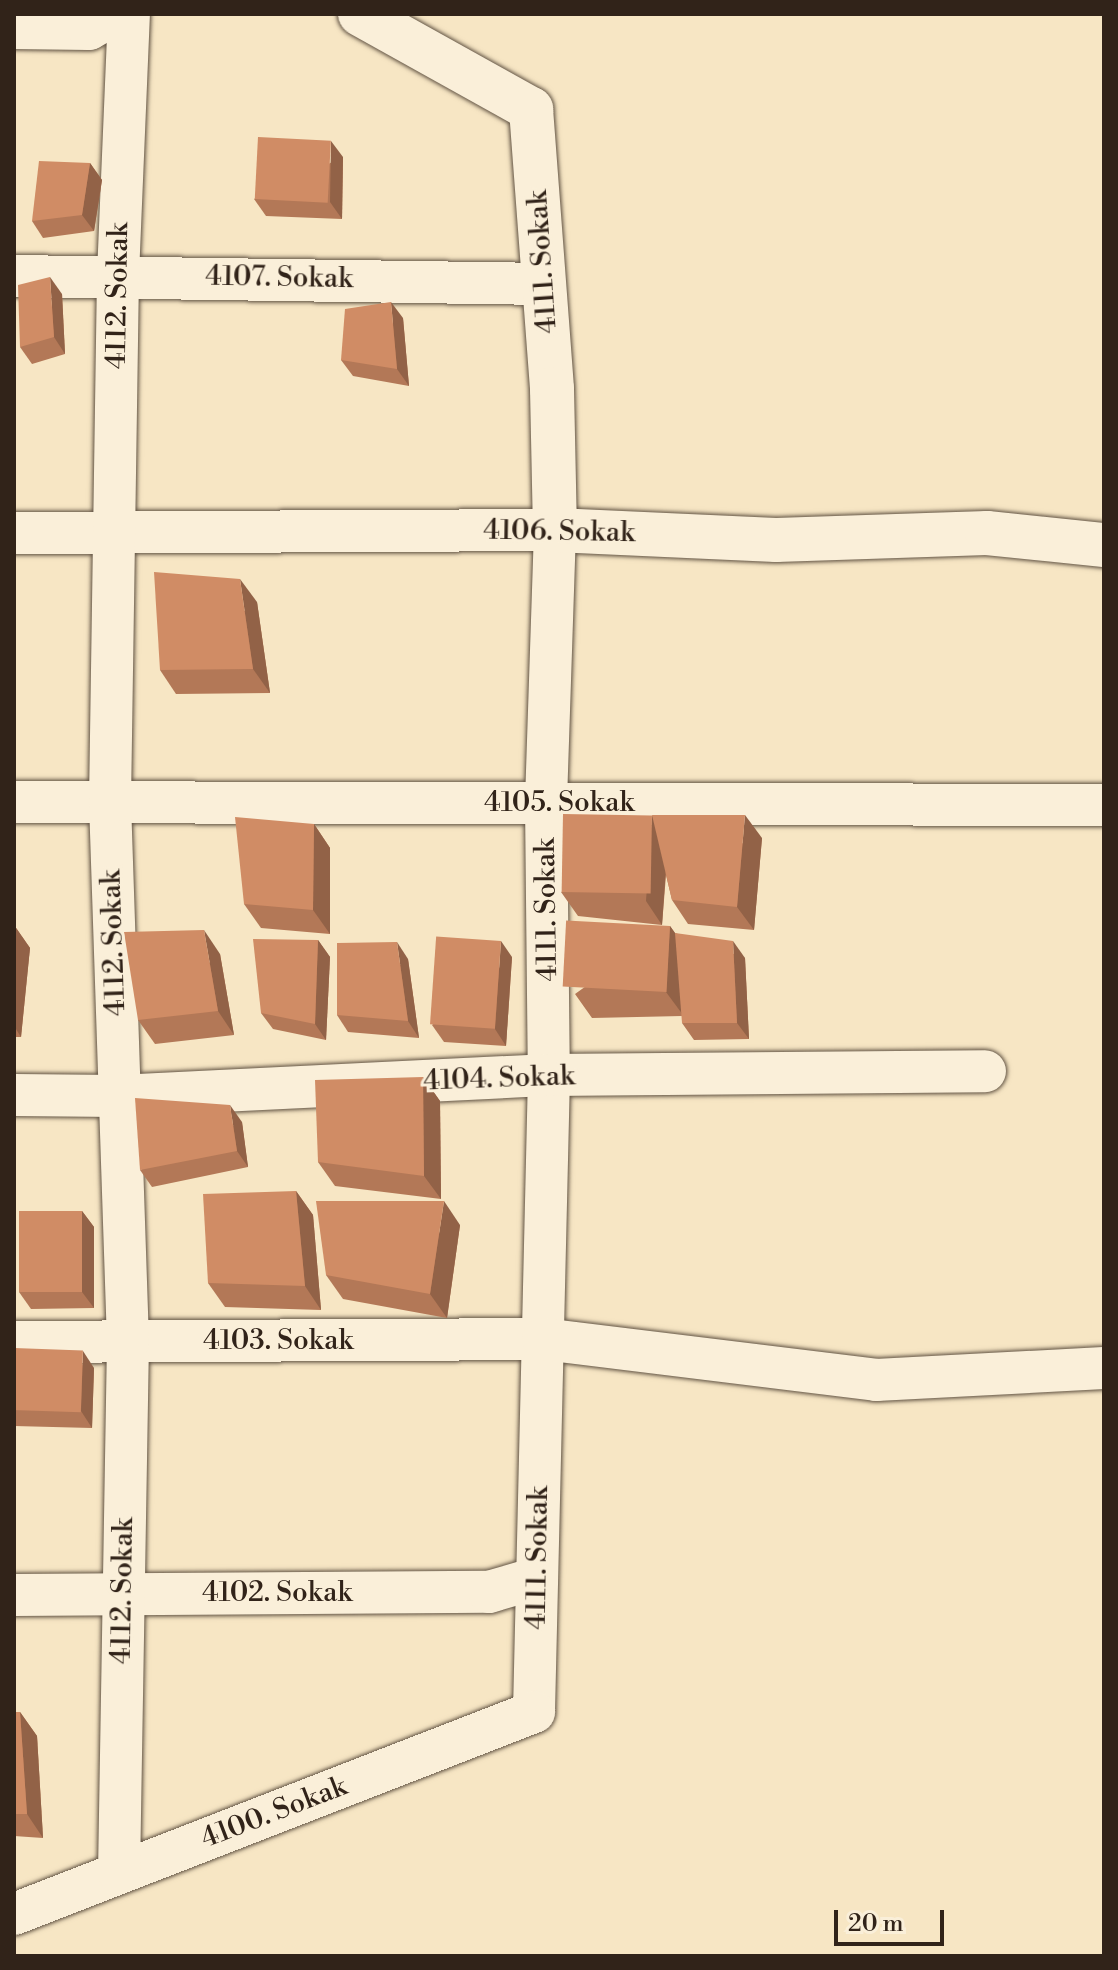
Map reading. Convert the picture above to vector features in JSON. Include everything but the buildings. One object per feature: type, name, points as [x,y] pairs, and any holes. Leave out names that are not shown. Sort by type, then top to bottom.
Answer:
[{"type":"street","points":[[14,28],[89,29],[115,14]]},
{"type":"street","name":"4112. Sokak","points":[[119,1873],[128,1342],[110,802],[118,275],[129,14]]},
{"type":"street","name":"4111. Sokak","points":[[360,14],[531,109],[544,284],[555,530],[546,803],[549,1075],[534,1712]]},
{"type":"street","name":"4107. Sokak","points":[[14,276],[118,275],[544,284]]},
{"type":"street","name":"4106. Sokak","points":[[14,533],[555,530],[776,540],[987,533],[1104,545]]},
{"type":"street","name":"4105. Sokak","points":[[14,802],[1104,805]]},
{"type":"street","name":"4104. Sokak","points":[[14,1095],[118,1096],[549,1075],[985,1071]]},
{"type":"street","name":"4103. Sokak","points":[[14,1342],[543,1339],[876,1380],[1104,1368]]},
{"type":"street","name":"4102. Sokak","points":[[14,1595],[489,1592],[537,1578]]},
{"type":"street","name":"4100. Sokak","points":[[14,1914],[534,1712]]}]
